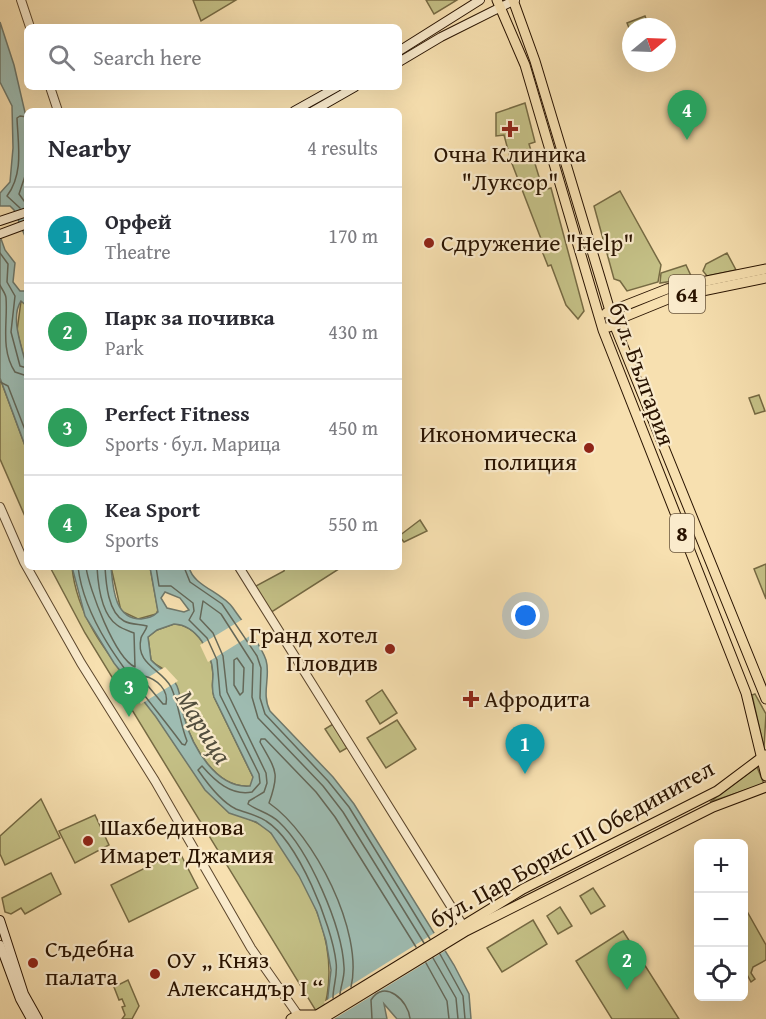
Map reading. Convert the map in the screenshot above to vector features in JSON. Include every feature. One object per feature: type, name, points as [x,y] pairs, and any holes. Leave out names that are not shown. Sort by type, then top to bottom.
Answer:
[{"type":"main road","points":[[402,49],[480,0]]},
{"type":"main road","points":[[402,60],[499,4],[514,0]]},
{"type":"main road","name":"бул. България","points":[[514,0],[536,61],[609,311],[766,699]]},
{"type":"main road","name":"бул. България","points":[[499,4],[525,65],[603,330],[742,684],[764,756]]},
{"type":"main road","points":[[299,108],[332,90]]},
{"type":"main road","points":[[318,108],[350,90]]},
{"type":"main road","points":[[0,221],[24,213]]},
{"type":"main road","points":[[0,234],[24,225]]},
{"type":"main road","name":"64","points":[[599,317],[667,289],[766,269]]},
{"type":"main road","name":"64","points":[[603,330],[624,317],[674,297],[766,278]]},
{"type":"main road","name":"8","points":[[764,756],[766,776]]},
{"type":"main road","name":"бул. Цар Борис III Обединител","points":[[448,938],[462,924],[524,889],[717,791],[764,756]]},
{"type":"main road","name":"бул. Цар Борис III Обединител","points":[[303,1016],[448,938],[705,810],[766,787]]},
{"type":"main road","points":[[0,920],[24,994],[39,1019]]},
{"type":"main road","points":[[0,945],[20,999],[31,1019]]},
{"type":"street","points":[[21,0],[29,24]]},
{"type":"street","points":[[51,90],[57,108]]},
{"type":"street","points":[[0,507],[24,562]]},
{"type":"street","points":[[29,570],[81,663],[155,782],[226,907],[303,1016]]},
{"type":"street","points":[[241,570],[462,924]]},
{"type":"shaded area","points":[[193,0],[236,0],[201,21]]},
{"type":"shaded area","points":[[426,0],[457,0],[434,14]]},
{"type":"shaded area","points":[[525,103],[535,142],[529,144],[543,190],[551,188],[584,311],[578,319],[566,305],[551,265],[548,266],[540,246],[543,244],[511,161],[504,135],[496,136],[496,113]]},
{"type":"shaded area","points":[[620,191],[661,265],[658,282],[627,291],[620,281],[614,279],[594,206]]},
{"type":"shaded area","points":[[727,253],[736,270],[707,276],[703,271],[706,264]]},
{"type":"shaded area","points":[[686,265],[692,278],[660,283],[661,273]]},
{"type":"shaded area","points":[[21,301],[24,304],[24,358],[17,331]]},
{"type":"shaded area","points":[[0,378],[24,443],[24,514],[0,459]]},
{"type":"shaded area","points":[[759,395],[765,411],[755,414],[749,398]]},
{"type":"shaded area","points":[[420,520],[427,531],[404,542],[402,534]]},
{"type":"shaded area","points":[[766,564],[766,599],[754,569]]},
{"type":"shaded area","points":[[52,570],[73,570],[83,610],[104,648],[210,793],[225,808],[269,831],[304,883],[320,920],[328,959],[329,979],[321,1019],[85,633]]},
{"type":"shaded area","points":[[112,570],[151,570],[158,610],[156,614],[138,619],[121,611]]},
{"type":"shaded area","points":[[337,570],[270,613],[254,587],[284,571]]},
{"type":"shaded area","points":[[174,624],[190,629],[196,634],[210,657],[214,697],[253,777],[253,785],[238,785],[226,781],[207,764],[188,728],[173,679],[151,660],[148,637],[157,630]]},
{"type":"shaded area","points":[[382,690],[397,713],[380,724],[366,701]]},
{"type":"shaded area","points":[[755,694],[766,714],[764,748],[752,695]]},
{"type":"shaded area","points":[[397,720],[416,749],[386,768],[367,738]]},
{"type":"shaded area","points":[[333,724],[347,748],[340,752],[325,729]]},
{"type":"shaded area","points":[[757,767],[764,784],[710,802]]},
{"type":"shaded area","points":[[41,799],[60,838],[5,865],[0,854],[0,836]]},
{"type":"shaded area","points":[[95,815],[109,845],[75,863],[59,831]]},
{"type":"shaded area","points":[[179,851],[198,888],[129,922],[111,885]]},
{"type":"shaded area","points":[[51,873],[61,894],[25,914],[21,908],[11,914],[5,912],[2,898]]},
{"type":"shaded area","points":[[593,888],[605,906],[591,914],[580,896]]},
{"type":"shaded area","points":[[560,907],[572,926],[558,934],[547,916]]},
{"type":"shaded area","points":[[748,913],[766,945],[766,960],[753,967],[751,973],[755,979],[751,982],[748,976]]},
{"type":"shaded area","points":[[533,920],[547,944],[502,972],[487,948]]},
{"type":"shaded area","points":[[623,931],[679,1019],[612,1019],[576,961]]},
{"type":"shaded area","points":[[128,980],[139,1006],[132,1019],[122,1019],[125,1015],[122,1007],[125,1006],[122,999],[119,1000],[114,987]]},
{"type":"water","points":[[0,22],[14,65],[24,108],[24,234],[14,210],[10,206],[0,206],[0,193],[10,182],[13,148],[12,106],[0,82]]},
{"type":"water","points":[[0,236],[5,250],[15,263],[13,282],[20,291],[24,291],[24,304],[21,301],[16,317],[24,358],[24,443],[0,378]]},
{"type":"water","points":[[73,570],[111,570],[114,592],[120,608],[132,618],[146,618],[158,612],[151,570],[190,570],[196,579],[228,602],[256,640],[266,660],[266,698],[270,711],[333,777],[354,804],[454,965],[469,994],[471,1019],[397,1019],[384,1004],[387,1019],[333,1019],[327,1004],[331,970],[326,941],[317,912],[299,876],[271,833],[256,822],[229,813],[205,790],[156,717],[114,663],[85,616]],"holes":[[[165,592],[180,598],[189,610],[184,612],[167,608],[161,598]],[[174,624],[196,634],[210,657],[214,697],[253,777],[250,786],[226,781],[207,764],[188,728],[175,682],[151,660],[148,637],[157,630]]]},
{"type":"pier","points":[[243,619],[253,634],[208,662],[200,645]]},
{"type":"pier","points":[[165,667],[178,681],[141,704],[129,689]]},
{"type":"pier","points":[[436,932],[448,949],[334,1019],[330,1019],[324,1002]]},
{"type":"place","name":"Очна Клиника \"Луксор\"","points":[[510,129]]},
{"type":"place","name":"Kea Sport","points":[[687,140]]},
{"type":"place","name":"Сдружение \"Help\"","points":[[429,243]]},
{"type":"place","name":"Икономическа полиция","points":[[589,448]]},
{"type":"place","name":"Гранд хотел Пловдив","points":[[390,649]]},
{"type":"place","name":"Афродита","points":[[471,699]]},
{"type":"place","name":"Perfect Fitness","points":[[129,717]]},
{"type":"place","name":"Орфей","points":[[525,774]]},
{"type":"place","name":"Шахбединова Имарет Джамия","points":[[88,841]]},
{"type":"place","name":"Съдебна палата","points":[[33,963]]},
{"type":"place","name":"ОУ „ Княз Александър I “","points":[[155,974]]},
{"type":"place","name":"Парк за почивка","points":[[627,990]]},
{"type":"water label","name":"Марица","points":[[204,727]]}]
